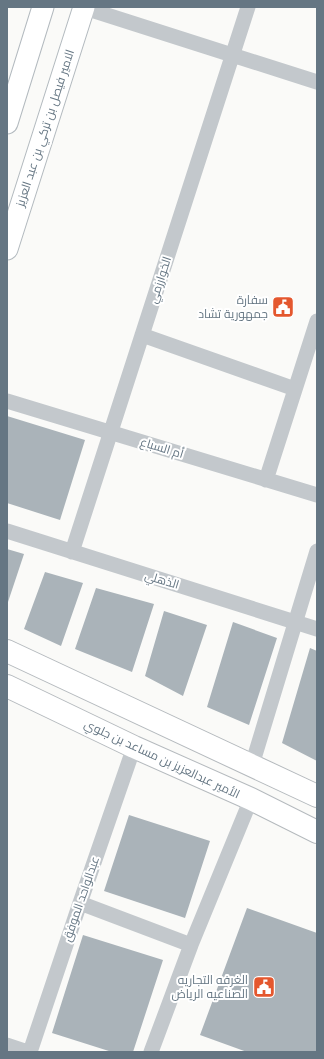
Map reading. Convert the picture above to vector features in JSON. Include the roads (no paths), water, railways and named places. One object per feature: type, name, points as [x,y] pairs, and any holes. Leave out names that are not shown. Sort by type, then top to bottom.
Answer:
[{"type":"main road","points":[[7,123],[43,7]]},
{"type":"main road","name":"الامير فيصل بن تركي بن عبد العزيز","points":[[7,249],[83,7]]},
{"type":"main road","points":[[7,651],[317,796]]},
{"type":"main road","name":"الأمير عبدالعزيز بن مساعد بن جلوي","points":[[7,686],[134,747],[251,799],[317,832]]},
{"type":"street","points":[[83,7],[317,82]]},
{"type":"street","name":"الخوارزمي","points":[[72,552],[248,7]]},
{"type":"street","points":[[266,480],[317,320]]},
{"type":"street","points":[[142,335],[295,389]]},
{"type":"street","name":"أم السباع","points":[[7,401],[317,495]]},
{"type":"street","name":"الذهلي","points":[[7,531],[317,629]]},
{"type":"street","points":[[252,765],[317,551]]},
{"type":"street","name":"عبدالواحد الموفق","points":[[29,1052],[134,747]]},
{"type":"street","points":[[151,1052],[191,945],[251,799]]},
{"type":"street","points":[[80,902],[191,945]]},
{"type":"street","points":[[7,1045],[29,1052]]},
{"type":"place","name":"سفارة جمهورية تشاد","points":[[283,307]]},
{"type":"place","name":"الغرفه التجاريه الصناعيه الرياض","points":[[264,987]]}]
